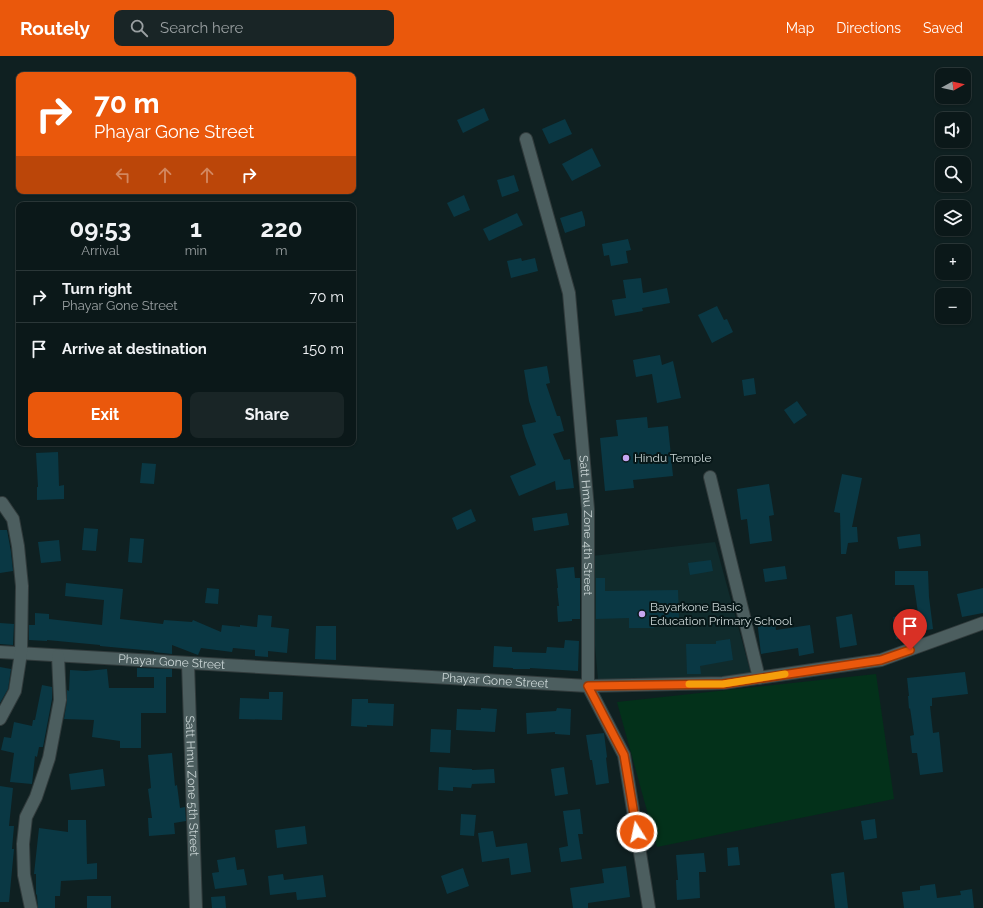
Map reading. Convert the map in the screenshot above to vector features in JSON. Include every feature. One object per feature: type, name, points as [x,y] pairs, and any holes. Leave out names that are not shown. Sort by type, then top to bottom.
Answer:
[{"type":"street","name":"Satt Hmu Zone 4th Street","points":[[526,139],[569,293],[588,509],[588,686],[624,755],[650,908]]},
{"type":"street","points":[[710,477],[759,678]]},
{"type":"street","points":[[0,719],[16,691],[21,653],[22,586],[18,546],[12,519],[2,502]]},
{"type":"street","name":"Phayar Gone Street","points":[[0,652],[588,686],[723,684],[881,660],[983,624]]},
{"type":"street","points":[[31,908],[24,875],[23,844],[26,817],[36,797],[49,758],[60,700],[58,656]]},
{"type":"street","name":"Satt Hmu Zone 5th Street","points":[[188,663],[196,908]]},
{"type":"shaded area","points":[[715,542],[751,674],[665,680],[598,679],[590,591],[592,556]]},
{"type":"green space","points":[[876,674],[894,799],[657,847],[617,702]]},
{"type":"building","points":[[484,108],[489,120],[463,133],[457,120]]},
{"type":"building","points":[[565,119],[572,134],[549,144],[542,129]]},
{"type":"building","points":[[592,148],[601,166],[572,181],[562,164]]},
{"type":"building","points":[[514,175],[519,191],[502,197],[497,180]]},
{"type":"building","points":[[464,195],[470,210],[454,217],[447,203]]},
{"type":"building","points":[[582,211],[585,226],[565,233],[560,218]]},
{"type":"building","points":[[517,213],[523,225],[489,241],[483,229]]},
{"type":"building","points":[[628,239],[631,250],[626,251],[628,263],[611,266],[609,255],[604,256],[602,244]]},
{"type":"building","points":[[521,258],[522,261],[535,258],[538,271],[511,278],[507,261]]},
{"type":"building","points":[[641,278],[643,293],[667,288],[670,303],[642,308],[643,311],[615,316],[612,300],[626,298],[623,280]]},
{"type":"building","points":[[717,306],[724,320],[727,319],[733,332],[712,343],[698,315]]},
{"type":"building","points":[[660,355],[662,365],[673,361],[681,398],[657,403],[652,374],[636,377],[633,360]]},
{"type":"building","points":[[547,366],[550,383],[546,384],[557,416],[560,416],[564,431],[553,434],[564,460],[570,459],[574,488],[556,490],[555,481],[519,496],[510,476],[536,465],[522,425],[536,422],[529,401],[524,370]]},
{"type":"building","points":[[754,378],[756,394],[744,396],[742,380]]},
{"type":"building","points":[[797,401],[807,415],[794,424],[784,410]]},
{"type":"building","points":[[647,417],[648,428],[668,426],[673,476],[633,480],[634,488],[605,491],[600,438],[618,436],[616,420]]},
{"type":"building","points":[[58,452],[59,486],[64,485],[64,499],[37,500],[38,487],[36,453]]},
{"type":"building","points":[[142,463],[156,464],[154,484],[140,483]]},
{"type":"building","points":[[842,474],[862,478],[852,527],[857,527],[858,542],[848,543],[846,554],[841,554],[840,513],[834,512]]},
{"type":"building","points":[[769,484],[774,515],[769,516],[772,541],[750,544],[747,519],[741,520],[737,489]]},
{"type":"building","points":[[471,509],[476,521],[457,530],[452,518]]},
{"type":"building","points":[[567,513],[569,525],[534,531],[532,518]]},
{"type":"building","points":[[84,528],[98,529],[96,551],[82,550]]},
{"type":"building","points":[[0,530],[7,530],[13,571],[0,573]]},
{"type":"building","points":[[920,534],[921,546],[899,549],[897,537]]},
{"type":"building","points":[[130,538],[144,539],[142,563],[128,562]]},
{"type":"building","points":[[59,540],[61,561],[41,563],[38,542]]},
{"type":"building","points":[[711,560],[713,571],[690,575],[688,563]]},
{"type":"building","points":[[785,566],[787,579],[765,582],[763,569]]},
{"type":"building","points":[[574,567],[575,578],[580,578],[580,619],[558,622],[557,606],[559,606],[556,569]]},
{"type":"building","points":[[895,571],[928,571],[929,597],[933,629],[910,633],[911,637],[896,639],[893,617],[918,613],[914,585],[895,585]]},
{"type":"building","points":[[596,578],[605,578],[605,591],[678,590],[679,618],[653,618],[654,628],[629,628],[629,618],[596,619]]},
{"type":"building","points":[[66,583],[123,589],[120,619],[163,624],[164,620],[192,622],[193,620],[221,632],[222,625],[257,627],[258,615],[272,616],[271,627],[289,629],[287,653],[268,651],[268,657],[255,656],[255,650],[233,648],[232,652],[201,648],[198,655],[172,645],[172,654],[100,645],[47,640],[29,640],[29,625],[35,625],[35,613],[49,614],[49,619],[102,625],[104,600],[65,596]]},
{"type":"building","points":[[207,588],[219,589],[218,604],[205,603]]},
{"type":"building","points":[[983,588],[983,613],[962,617],[957,594]]},
{"type":"building","points":[[852,614],[857,645],[840,648],[836,617]]},
{"type":"building","points":[[774,617],[776,630],[810,625],[814,653],[799,656],[798,648],[761,654],[757,620]]},
{"type":"building","points":[[0,623],[14,624],[13,645],[0,644]]},
{"type":"building","points":[[316,626],[336,626],[336,660],[315,659]]},
{"type":"building","points":[[730,639],[733,660],[700,666],[701,674],[687,674],[686,644],[716,644],[716,641]]},
{"type":"building","points":[[565,640],[579,641],[578,671],[493,667],[494,646],[512,647],[512,652],[546,653],[547,647],[564,648]]},
{"type":"building","points":[[0,667],[11,669],[8,689],[0,703]]},
{"type":"building","points":[[137,668],[172,669],[172,677],[166,677],[166,713],[141,713],[141,748],[120,748],[120,741],[92,737],[94,720],[64,719],[67,690],[69,691],[70,670],[86,671],[107,669],[109,688],[154,688],[154,677],[137,677]]},
{"type":"building","points":[[965,672],[968,694],[932,698],[932,706],[930,706],[933,733],[939,732],[943,772],[920,775],[917,753],[912,753],[910,736],[914,735],[910,708],[909,709],[907,678]]},
{"type":"building","points":[[42,685],[52,687],[52,699],[43,747],[39,747],[37,757],[35,756],[32,784],[10,782],[14,753],[1,750],[4,737],[11,738],[14,722],[32,726],[33,720],[35,720]]},
{"type":"building","points":[[269,692],[283,692],[282,720],[239,719],[240,698],[269,699]]},
{"type":"building","points":[[352,699],[368,699],[368,703],[394,704],[393,726],[351,726]]},
{"type":"building","points":[[481,708],[497,709],[495,732],[456,730],[457,709],[481,710]]},
{"type":"building","points":[[557,708],[571,709],[570,735],[555,734],[555,732],[527,734],[526,713],[556,711]]},
{"type":"building","points":[[431,729],[451,730],[450,753],[430,752]]},
{"type":"building","points":[[604,733],[609,783],[596,785],[586,735]]},
{"type":"building","points":[[172,753],[175,786],[177,785],[180,808],[185,807],[186,821],[174,823],[175,834],[149,836],[148,818],[152,818],[148,789],[151,788],[148,755]]},
{"type":"building","points":[[439,767],[472,770],[494,769],[495,783],[472,784],[471,788],[453,787],[453,791],[438,790]]},
{"type":"building","points":[[564,767],[568,794],[555,796],[551,769]]},
{"type":"building","points":[[103,769],[105,786],[71,790],[69,774]]},
{"type":"building","points":[[0,786],[13,788],[9,826],[14,826],[12,849],[14,849],[9,902],[0,902]]},
{"type":"building","points":[[580,809],[583,834],[578,834],[582,859],[561,862],[559,848],[568,846],[563,811]]},
{"type":"building","points":[[461,814],[476,815],[474,836],[460,835]]},
{"type":"building","points":[[875,819],[877,838],[864,840],[861,821]]},
{"type":"building","points":[[68,820],[86,820],[87,864],[97,863],[97,879],[61,881],[60,896],[55,896],[55,908],[38,908],[36,874],[34,874],[39,828],[68,832]]},
{"type":"building","points":[[305,826],[307,844],[277,848],[275,830]]},
{"type":"building","points":[[493,831],[496,847],[527,843],[531,872],[511,875],[509,858],[482,862],[478,833]]},
{"type":"building","points":[[738,847],[740,865],[728,866],[727,848]]},
{"type":"building","points":[[704,853],[706,872],[699,872],[700,898],[677,900],[676,880],[678,880],[676,855]]},
{"type":"building","points":[[235,857],[237,870],[244,869],[247,885],[215,889],[212,873],[219,872],[217,860]]},
{"type":"building","points":[[626,866],[630,897],[588,903],[588,908],[573,908],[570,888],[604,883],[602,869]]},
{"type":"building","points":[[463,868],[469,886],[447,894],[441,876]]},
{"type":"building","points":[[844,872],[848,908],[835,908],[831,874]]},
{"type":"building","points":[[283,874],[284,880],[323,875],[326,897],[297,900],[296,892],[270,895],[268,876]]},
{"type":"building","points":[[935,884],[937,898],[961,895],[960,891],[972,889],[974,908],[904,908],[902,892],[920,890],[920,886]]},
{"type":"building","points":[[87,896],[111,896],[111,908],[87,908]]},
{"type":"building","points":[[225,896],[226,908],[212,908],[211,897]]},
{"type":"slow traffic","points":[[689,684],[723,684],[785,674]]},
{"type":"place","name":"Hindu Temple","points":[[626,458]]},
{"type":"place","name":"Bayarkone Basic Education Primary School","points":[[642,614]]},
{"type":"route","points":[[637,832],[624,755],[588,686],[723,684],[881,660],[910,650]]}]
